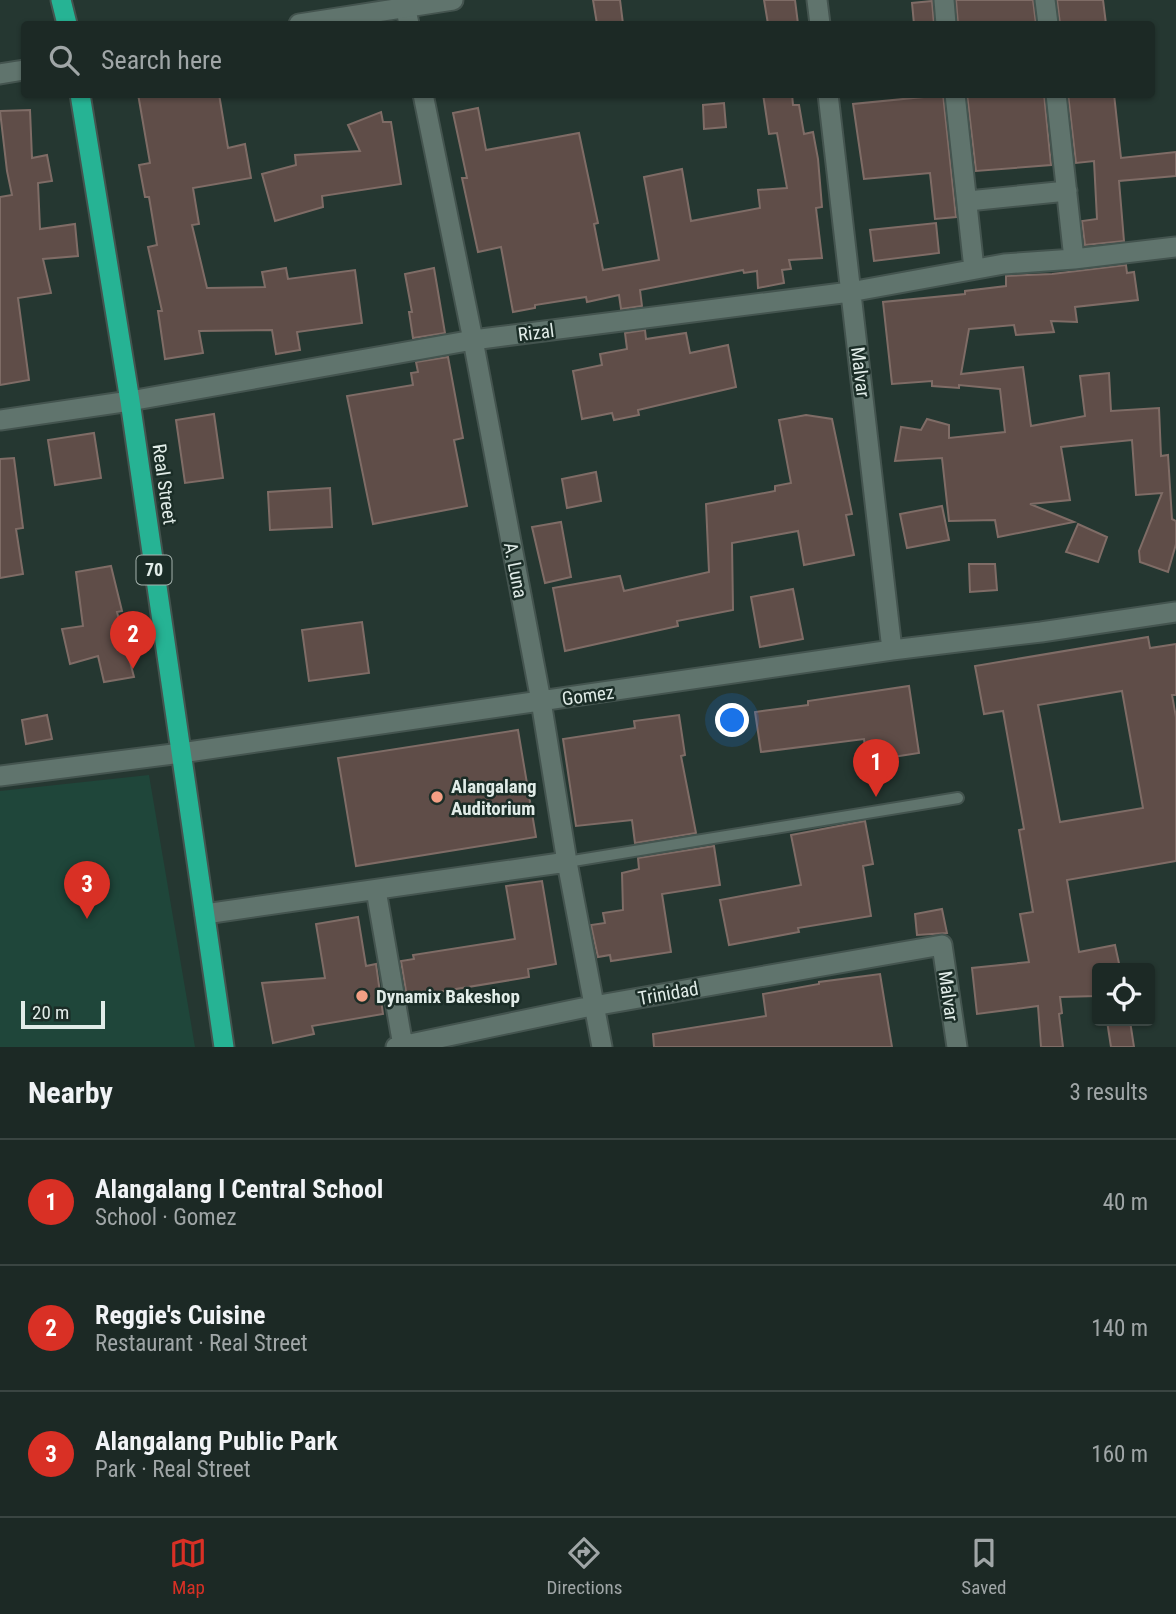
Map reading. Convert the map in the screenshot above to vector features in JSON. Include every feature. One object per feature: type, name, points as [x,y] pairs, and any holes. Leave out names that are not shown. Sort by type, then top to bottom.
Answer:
[{"type":"highway","points":[[61,0],[66,21]]},
{"type":"highway","name":"Real Street","points":[[81,98],[130,401],[224,1047]]},
{"type":"street","points":[[322,21],[406,10],[453,0]]},
{"type":"street","points":[[817,0],[820,21]]},
{"type":"street","points":[[944,0],[946,21]]},
{"type":"street","points":[[1045,0],[1048,21]]},
{"type":"street","points":[[0,74],[21,70]]},
{"type":"street","name":"A. Luna","points":[[424,98],[473,340],[541,701],[567,862],[602,1047]]},
{"type":"street","name":"Malvar","points":[[828,98],[892,650]]},
{"type":"street","points":[[955,98],[974,269]]},
{"type":"street","points":[[1056,98],[1074,259]]},
{"type":"street","points":[[968,201],[1067,191]]},
{"type":"street","name":"Rizal","points":[[0,421],[130,401],[473,340],[850,292],[1004,264],[1176,247]]},
{"type":"street","name":"Gomez","points":[[0,776],[181,753],[1176,611]]},
{"type":"street","points":[[205,914],[567,862]]},
{"type":"street","points":[[376,890],[400,1046]]},
{"type":"street","name":"Malvar","points":[[942,945],[957,1047]]},
{"type":"street","name":"Trinidad","points":[[400,1046],[596,1006],[942,945]]},
{"type":"lane","points":[[567,862],[958,798]]},
{"type":"green space","points":[[149,775],[195,1047],[0,1047],[0,791]]},
{"type":"building","points":[[593,0],[620,0],[623,21],[596,21]]},
{"type":"building","points":[[764,0],[795,0],[798,21],[768,21]]},
{"type":"building","points":[[956,0],[1033,0],[1036,21],[958,21]]},
{"type":"building","points":[[1057,0],[1103,0],[1106,21],[1060,21]]},
{"type":"building","points":[[932,1],[934,21],[914,21],[912,3]]},
{"type":"building","points":[[139,98],[220,98],[228,148],[245,144],[251,178],[193,188],[199,224],[192,225],[207,288],[265,287],[262,272],[286,268],[288,279],[355,270],[362,323],[297,332],[300,350],[276,354],[272,330],[199,331],[203,353],[165,359],[158,311],[162,311],[148,247],[157,245],[149,197],[145,197],[139,165],[150,163]]},
{"type":"building","points":[[764,98],[792,98],[793,105],[799,105],[804,134],[813,132],[822,207],[816,208],[822,258],[789,260],[791,269],[782,270],[784,283],[758,288],[757,271],[744,273],[743,270],[640,290],[642,306],[621,309],[619,295],[587,302],[586,297],[535,305],[535,308],[513,312],[501,247],[478,252],[462,178],[467,178],[453,113],[478,108],[486,150],[579,133],[598,223],[594,224],[603,270],[659,260],[644,177],[682,169],[691,221],[760,208],[758,190],[787,188],[777,133],[769,134]]},
{"type":"building","points":[[943,98],[956,217],[935,219],[930,173],[864,179],[853,104]]},
{"type":"building","points":[[967,98],[1044,98],[1051,165],[976,171]]},
{"type":"building","points":[[1068,98],[1114,98],[1121,158],[1176,152],[1176,176],[1119,181],[1124,241],[1085,245],[1082,221],[1097,219],[1094,161],[1076,163]]},
{"type":"building","points":[[724,103],[726,127],[704,129],[703,105]]},
{"type":"building","points":[[30,110],[32,158],[47,155],[52,181],[38,183],[40,229],[75,224],[78,256],[43,259],[51,293],[18,298],[29,380],[0,385],[0,197],[12,195],[0,111]]},
{"type":"building","points":[[381,112],[383,122],[391,122],[401,184],[322,196],[323,207],[275,221],[262,174],[296,165],[295,155],[360,151],[348,125]]},
{"type":"building","points":[[936,223],[939,253],[874,261],[870,230]]},
{"type":"building","points":[[1126,265],[1127,273],[1134,272],[1138,300],[1075,307],[1077,322],[1051,321],[1054,332],[1016,335],[1014,325],[969,329],[961,374],[1023,367],[1031,426],[1085,416],[1080,376],[1109,373],[1111,411],[1159,408],[1161,456],[1168,455],[1172,519],[1176,521],[1176,544],[1168,572],[1140,562],[1139,551],[1162,493],[1136,495],[1132,440],[1061,447],[1070,500],[1030,504],[1074,522],[998,537],[995,520],[949,521],[942,458],[895,461],[901,427],[921,430],[927,419],[949,425],[949,438],[1005,432],[1000,389],[959,385],[959,388],[932,386],[932,381],[892,384],[883,302],[965,294],[965,291],[1006,286],[1006,276],[1052,274]]},
{"type":"building","points":[[434,268],[445,333],[413,338],[409,312],[412,312],[405,274]]},
{"type":"building","points":[[645,330],[646,339],[686,333],[690,353],[728,345],[736,387],[638,410],[639,415],[614,420],[612,413],[582,419],[573,371],[602,365],[600,354],[627,349],[625,333]]},
{"type":"building","points":[[448,357],[463,438],[454,440],[467,506],[373,524],[347,396],[413,385],[411,373],[418,372],[416,362]]},
{"type":"building","points":[[214,414],[223,478],[185,483],[176,420]]},
{"type":"building","points":[[806,415],[832,419],[852,514],[846,515],[854,555],[804,565],[798,531],[732,543],[733,610],[677,621],[678,626],[565,651],[553,588],[620,576],[624,591],[709,572],[706,504],[775,491],[775,486],[791,483],[779,420]]},
{"type":"building","points":[[94,433],[101,478],[55,485],[48,440]]},
{"type":"building","points":[[14,458],[23,528],[16,529],[23,574],[0,578],[0,459]]},
{"type":"building","points":[[596,472],[601,501],[567,508],[562,479]]},
{"type":"building","points":[[330,488],[332,527],[270,530],[268,492]]},
{"type":"building","points":[[942,506],[949,540],[907,548],[900,514]]},
{"type":"building","points":[[561,522],[571,577],[545,583],[532,527]]},
{"type":"building","points":[[1078,524],[1107,537],[1098,562],[1066,552]]},
{"type":"building","points":[[969,564],[995,564],[997,590],[970,592]]},
{"type":"building","points":[[111,566],[122,611],[117,612],[134,677],[104,682],[98,656],[70,664],[62,629],[83,626],[76,572]]},
{"type":"building","points":[[793,589],[803,639],[760,647],[751,597]]},
{"type":"building","points":[[362,622],[369,673],[309,681],[302,630]]},
{"type":"building","points":[[1148,637],[1150,648],[1176,644],[1176,695],[1172,695],[1176,717],[1176,861],[1067,880],[1079,952],[1115,945],[1119,963],[1092,963],[1092,996],[1060,997],[1063,1047],[1041,1047],[1038,1006],[977,1014],[972,968],[1029,962],[1020,914],[1033,912],[1019,830],[1024,829],[1003,711],[984,714],[975,666]],"holes":[[[1122,691],[1143,808],[1060,822],[1038,705]]]},
{"type":"building","points":[[909,686],[919,753],[867,761],[864,739],[761,752],[755,712]]},
{"type":"building","points":[[47,715],[52,739],[26,744],[22,720]]},
{"type":"building","points":[[679,715],[685,755],[681,756],[696,833],[635,843],[632,820],[576,826],[563,739],[635,728],[634,721]]},
{"type":"building","name":"Alangalang Auditorium","points":[[518,730],[536,837],[356,866],[338,758]]},
{"type":"building","points":[[865,821],[873,864],[863,866],[871,916],[798,928],[799,932],[729,945],[720,900],[801,885],[791,835]]},
{"type":"building","points":[[714,846],[720,885],[662,894],[671,952],[611,961],[610,955],[598,957],[591,925],[605,923],[603,913],[623,910],[622,873],[639,869],[638,858]]},
{"type":"building","points":[[542,881],[556,964],[528,969],[529,977],[407,997],[401,961],[414,959],[413,955],[515,939],[506,886]]},
{"type":"building","points":[[942,909],[947,933],[917,935],[915,914]]},
{"type":"building","points":[[358,917],[366,966],[376,964],[383,1014],[312,1026],[314,1034],[273,1043],[262,983],[325,978],[316,924]]},
{"type":"building","points":[[880,974],[892,1047],[654,1047],[653,1034],[766,1016],[763,994],[819,982]]},
{"type":"building","points":[[1108,1026],[1131,1026],[1134,1047],[1111,1047]]},
{"type":"place","name":"Reggie's Cuisine","points":[[133,669]]},
{"type":"place","name":"Alangalang Auditorium","points":[[437,797]]},
{"type":"place","name":"Alangalang I Central School","points":[[876,797]]},
{"type":"place","name":"Alangalang Public Park","points":[[87,919]]},
{"type":"place","name":"Dynamix Bakeshop","points":[[362,996]]}]
